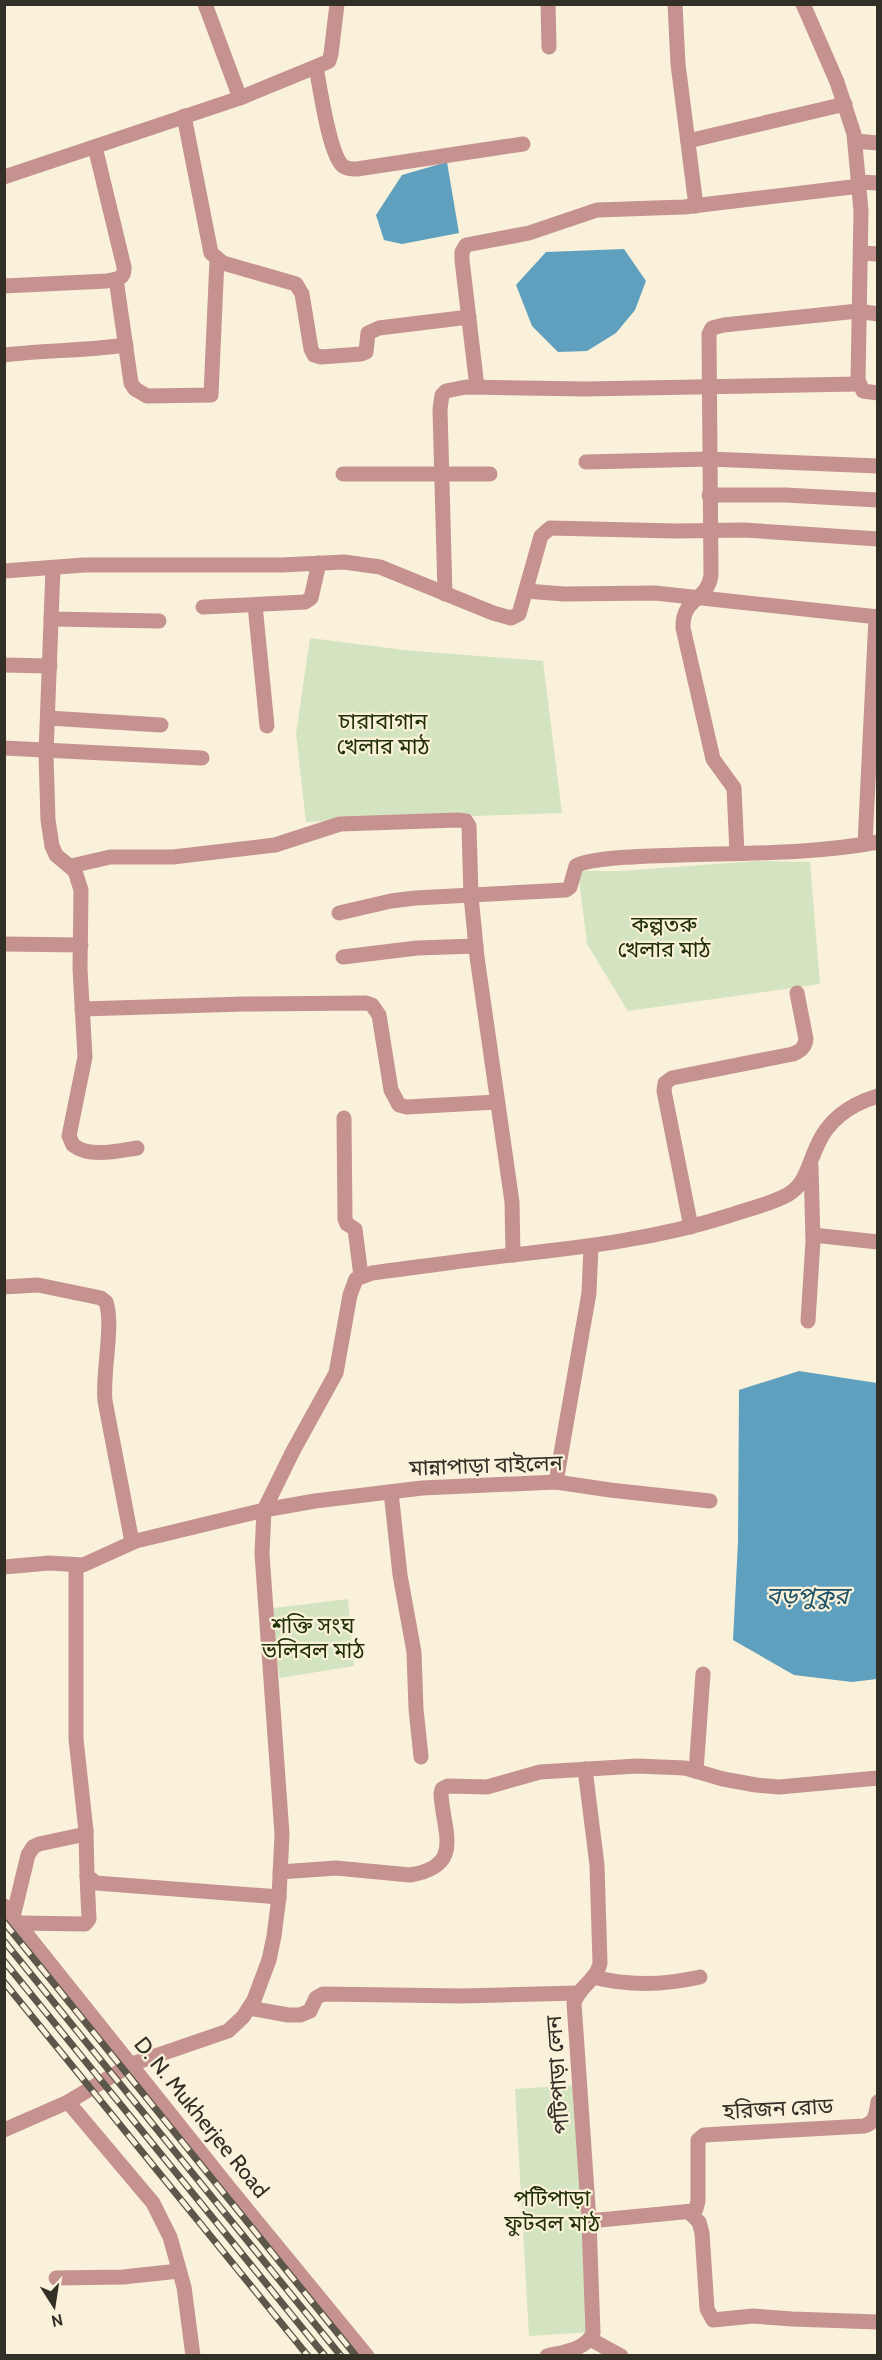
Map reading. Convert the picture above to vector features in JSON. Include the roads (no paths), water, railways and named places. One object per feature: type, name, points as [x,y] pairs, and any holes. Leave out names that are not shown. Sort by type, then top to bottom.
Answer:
[{"type":"street","points":[[205,4],[240,98]]},
{"type":"street","points":[[548,4],[549,47]]},
{"type":"street","points":[[675,4],[678,64],[696,206]]},
{"type":"street","points":[[803,4],[845,104],[855,141],[860,184],[861,253],[858,384],[863,391],[878,393]]},
{"type":"street","points":[[4,177],[240,98],[327,62],[330,58],[334,6]]},
{"type":"street","points":[[316,67],[333,147],[342,165],[347,168],[357,169],[523,144]]},
{"type":"street","points":[[688,141],[845,104]]},
{"type":"street","points":[[184,116],[211,253],[223,263],[296,284],[302,294],[311,349],[317,357],[366,352],[369,333],[372,330],[469,317]]},
{"type":"street","points":[[855,141],[878,143]]},
{"type":"street","points":[[4,286],[116,279],[124,275],[95,147]]},
{"type":"street","points":[[477,387],[462,260],[462,252],[466,245],[529,233],[597,210],[696,206],[878,183]]},
{"type":"street","points":[[861,253],[878,254]]},
{"type":"street","points":[[116,279],[131,383],[140,393],[147,396],[212,395],[217,259]]},
{"type":"street","points":[[737,853],[734,788],[713,759],[683,628],[685,611],[709,584],[709,334],[712,328],[724,325],[858,311],[878,314]]},
{"type":"street","points":[[4,355],[46,351],[85,351],[126,345]]},
{"type":"street","points":[[445,594],[440,409],[442,395],[446,391],[477,387],[585,389],[858,384]]},
{"type":"street","points":[[586,462],[709,459],[878,466]]},
{"type":"street","points":[[344,474],[490,474]]},
{"type":"street","points":[[709,495],[784,495],[878,500]]},
{"type":"street","points":[[4,572],[84,565],[162,566],[344,562],[380,567],[511,618],[519,614],[541,536],[550,528],[744,530],[878,539]]},
{"type":"street","points":[[203,607],[308,601],[319,563]]},
{"type":"street","points":[[53,568],[47,809],[52,846],[56,855],[71,866],[78,876],[81,890],[82,1009],[85,1057],[69,1132],[70,1141],[77,1149],[86,1151],[108,1152],[137,1148]]},
{"type":"street","points":[[339,913],[391,901],[566,890],[570,887],[576,866],[585,863],[640,856],[801,850],[871,843],[877,617],[655,593],[554,594],[525,591]]},
{"type":"street","points":[[255,605],[267,726]]},
{"type":"street","points":[[51,619],[159,621]]},
{"type":"street","points":[[4,665],[50,666]]},
{"type":"street","points":[[48,718],[161,725]]},
{"type":"street","points":[[4,747],[202,758]]},
{"type":"street","points":[[71,866],[110,857],[173,857],[275,845],[340,824],[463,820],[469,826],[471,896],[476,946],[512,1202],[513,1255]]},
{"type":"street","points":[[4,944],[81,945]]},
{"type":"street","points":[[343,957],[417,948],[476,946]]},
{"type":"street","points":[[691,1227],[664,1091],[665,1083],[672,1078],[800,1051],[806,1039],[797,993]]},
{"type":"street","points":[[82,1009],[366,1003],[372,1005],[379,1015],[391,1090],[399,1105],[407,1107],[497,1102]]},
{"type":"street","points":[[4,2130],[68,2102],[132,2064],[228,2031],[237,2024],[249,2008],[262,1981],[269,1960],[279,1897],[282,1814],[262,1554],[264,1510],[336,1372],[350,1295],[356,1279],[361,1276],[591,1246],[691,1227],[789,1194],[803,1182],[817,1144],[828,1127],[843,1112],[860,1101],[878,1095]]},
{"type":"street","points":[[344,1118],[345,1219],[347,1224],[356,1228],[361,1276]]},
{"type":"street","points":[[808,1321],[813,1234],[811,1160]]},
{"type":"street","points":[[813,1234],[878,1242]]},
{"type":"street","points":[[556,1482],[589,1293],[591,1246]]},
{"type":"street","points":[[4,1287],[39,1285],[56,1287],[100,1298],[106,1302],[108,1327],[105,1393],[132,1542]]},
{"type":"street","name":"মান্নাপাড়া বাইলেন","points":[[76,1566],[95,1560],[132,1542],[264,1510],[422,1488],[556,1482],[710,1501]]},
{"type":"street","points":[[391,1492],[400,1575],[414,1652],[416,1709],[422,1757]]},
{"type":"street","points":[[4,1567],[49,1563],[76,1566],[76,1739],[86,1831],[89,1916],[86,1924],[12,1915],[28,1855],[33,1847],[86,1831]]},
{"type":"street","points":[[696,1771],[703,1674]]},
{"type":"street","points":[[280,1872],[330,1867],[410,1875],[423,1873],[439,1863],[448,1847],[441,1800],[442,1789],[454,1785],[487,1787],[540,1772],[670,1766],[734,1781],[778,1786],[878,1778]]},
{"type":"street","points":[[585,1769],[597,1864],[600,1963],[593,1977],[629,1984],[682,1981],[700,1977]]},
{"type":"street","points":[[87,1876],[96,1883],[279,1897]]},
{"type":"street","name":"D. N. Mukherjee Road","points":[[12,1915],[367,2355]]},
{"type":"street","name":"পটিপাড়া লেন","points":[[590,2339],[593,2333],[590,2221],[574,2003],[578,1993],[593,1977]]},
{"type":"street","points":[[249,2008],[300,2015],[310,2011],[316,1998],[323,1994],[578,1993]]},
{"type":"street","points":[[68,2102],[153,2203],[170,2237],[184,2287],[193,2355]]},
{"type":"street","name":"হরিজন রোড","points":[[690,2212],[696,2209],[697,2205],[700,2138],[715,2134],[870,2125],[875,2118],[878,2102]]},
{"type":"street","points":[[590,2221],[690,2212],[699,2222],[702,2234],[707,2309],[713,2320],[753,2316],[878,2322]]},
{"type":"street","points":[[56,2278],[123,2277],[179,2271]]},
{"type":"street","points":[[548,2355],[582,2346],[590,2339],[621,2355]]},
{"type":"water","points":[[447,162],[459,233],[402,244],[384,240],[376,215],[402,175]]},
{"type":"water","points":[[624,249],[646,281],[635,310],[616,333],[587,351],[558,352],[532,326],[516,285],[546,252]]},
{"type":"water","name":"বড়পুকুর","points":[[799,1371],[877,1383],[877,1679],[852,1682],[794,1675],[733,1640],[738,1542],[739,1390]]},
{"type":"railway","points":[[4,1922],[356,2356]]},
{"type":"railway","points":[[4,1941],[341,2356]]},
{"type":"railway","points":[[4,1961],[325,2356]]},
{"type":"railway","points":[[4,1982],[308,2356]]},
{"type":"park label","name":"চারাবাগান খেলার মাঠ","points":[[383,734]]},
{"type":"park label","name":"কল্পতরু খেলার মাঠ","points":[[664,936]]},
{"type":"park label","name":"শক্তি সংঘ ভলিবল মাঠ","points":[[313,1638]]},
{"type":"park label","name":"পটিপাড়া ফুটবল মাঠ","points":[[552,2210]]}]
